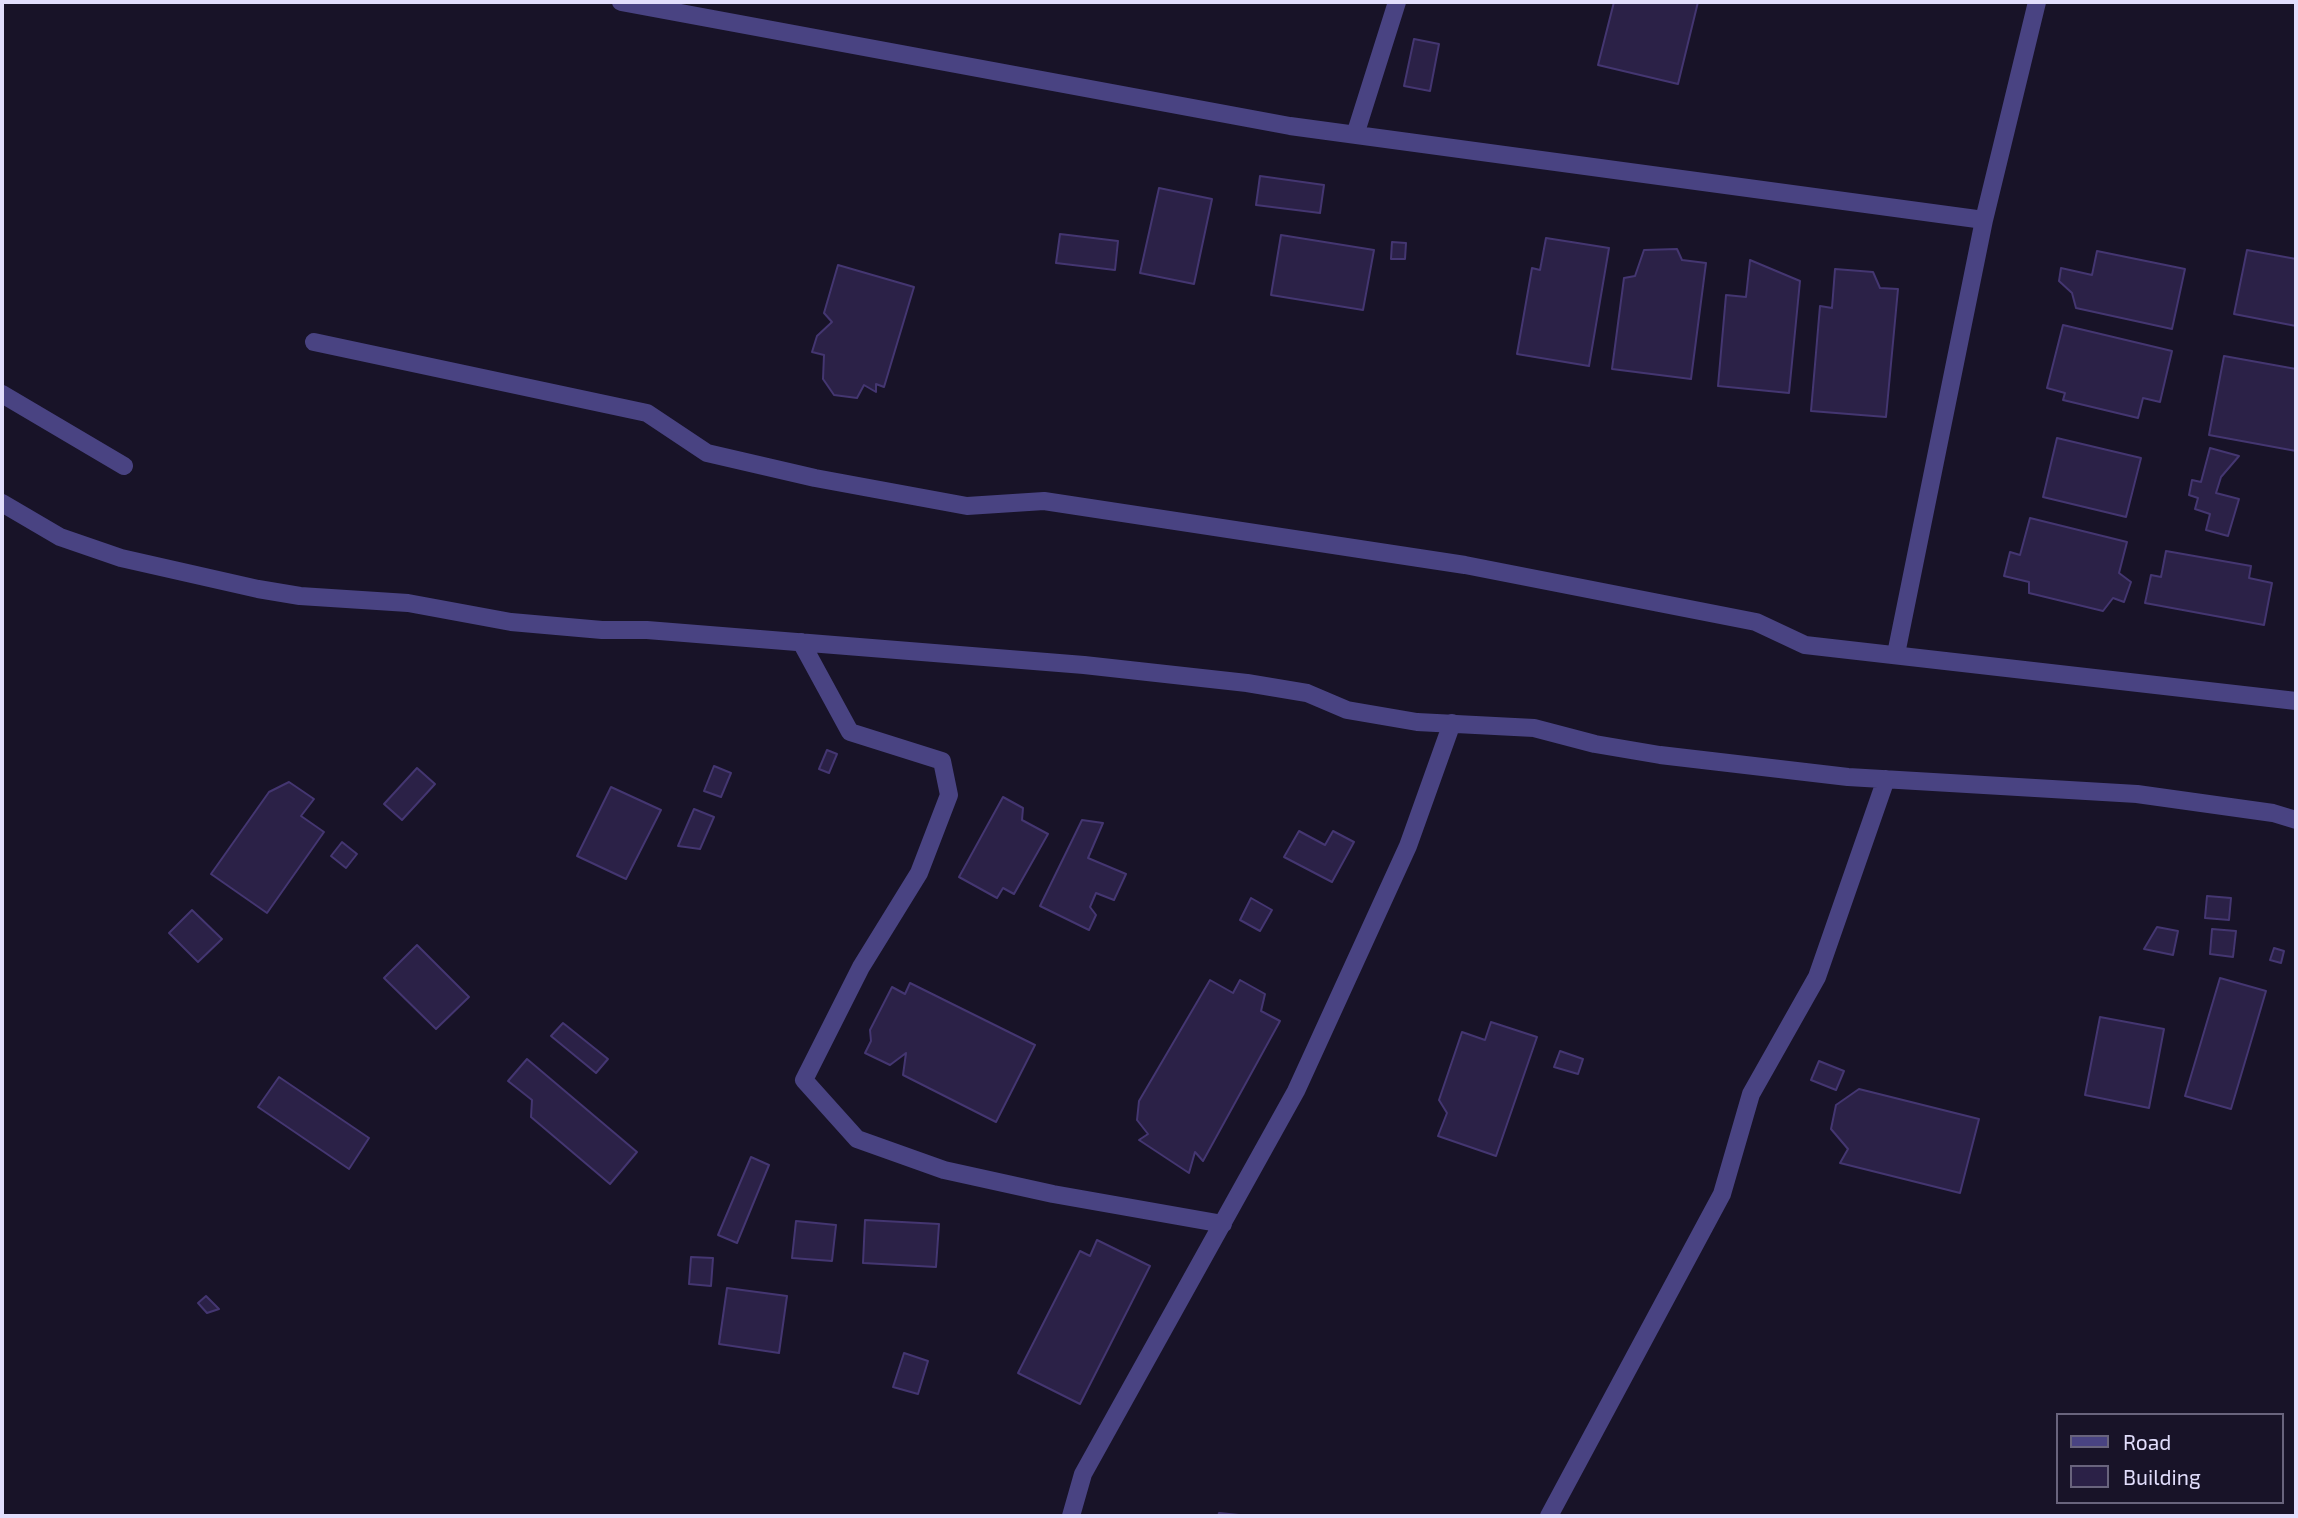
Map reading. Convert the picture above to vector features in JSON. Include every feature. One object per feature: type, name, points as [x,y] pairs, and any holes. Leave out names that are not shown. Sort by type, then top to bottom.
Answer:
[{"type":"street","points":[[621,2],[1290,126],[1984,220]]},
{"type":"street","points":[[1355,135],[1397,2]]},
{"type":"street","points":[[1896,654],[1984,220],[2037,2]]},
{"type":"street","points":[[314,342],[647,413],[707,453],[815,478],[967,506],[1044,501],[1465,565],[1756,622],[1805,645],[2296,701]]},
{"type":"street","points":[[2,394],[124,466]]},
{"type":"street","points":[[2,503],[60,537],[121,558],[300,596],[408,603],[511,621],[1072,664],[1247,683],[1307,693],[1347,710],[1417,722],[1534,728],[1595,744],[1660,755],[1886,779],[2137,794],[2273,813],[2296,820]]},
{"type":"street","points":[[801,642],[850,732],[942,761],[949,795],[919,873],[861,967],[804,1080],[857,1139],[944,1170],[1053,1194],[1223,1224]]},
{"type":"street","points":[[1071,1516],[1083,1474],[1296,1091],[1408,846],[1452,723]]},
{"type":"street","points":[[1549,1516],[1722,1194],[1751,1094],[1817,977],[1886,779]]},
{"type":"building","points":[[1614,2],[1698,2],[1678,84],[1598,65]]},
{"type":"building","points":[[1414,39],[1439,44],[1430,91],[1404,86]]},
{"type":"building","points":[[1260,176],[1324,185],[1320,213],[1256,205]]},
{"type":"building","points":[[1159,188],[1212,199],[1194,284],[1140,273]]},
{"type":"building","points":[[1060,234],[1118,241],[1115,270],[1056,263]]},
{"type":"building","points":[[1281,235],[1374,250],[1363,310],[1271,295]]},
{"type":"building","points":[[1546,238],[1609,248],[1589,366],[1517,354],[1532,268],[1540,270]]},
{"type":"building","points":[[1392,242],[1406,243],[1405,259],[1391,259]]},
{"type":"building","points":[[1677,249],[1682,260],[1706,263],[1691,379],[1612,369],[1624,278],[1635,276],[1644,250]]},
{"type":"building","points":[[2247,250],[2296,259],[2296,326],[2234,314]]},
{"type":"building","points":[[2097,251],[2185,269],[2172,329],[2076,308],[2072,293],[2059,281],[2061,268],[2092,275]]},
{"type":"building","points":[[1750,260],[1800,281],[1789,393],[1718,386],[1726,295],[1746,297]]},
{"type":"building","points":[[838,265],[914,287],[884,387],[876,384],[876,392],[864,385],[857,398],[834,395],[823,379],[824,355],[812,352],[817,336],[832,322],[824,313]]},
{"type":"building","points":[[1835,269],[1873,272],[1880,288],[1898,289],[1886,417],[1811,411],[1820,306],[1832,308]]},
{"type":"building","points":[[2063,325],[2172,351],[2160,402],[2143,398],[2138,418],[2063,400],[2065,393],[2047,388]]},
{"type":"building","points":[[2224,356],[2296,369],[2296,451],[2209,435]]},
{"type":"building","points":[[2057,438],[2141,458],[2126,517],[2043,497]]},
{"type":"building","points":[[2210,448],[2239,456],[2221,477],[2216,493],[2239,499],[2228,536],[2206,530],[2210,514],[2195,509],[2198,498],[2189,495],[2192,480],[2201,482]]},
{"type":"building","points":[[2030,518],[2127,542],[2119,573],[2131,582],[2124,602],[2113,598],[2103,611],[2029,593],[2029,582],[2004,576],[2010,552],[2020,555]]},
{"type":"building","points":[[2166,551],[2251,566],[2249,578],[2272,583],[2264,625],[2145,603],[2151,575],[2161,577]]},
{"type":"building","points":[[827,750],[837,754],[829,773],[819,769]]},
{"type":"building","points":[[714,766],[731,773],[721,797],[704,791]]},
{"type":"building","points":[[417,768],[435,784],[402,820],[384,804]]},
{"type":"building","points":[[289,782],[314,799],[301,816],[324,832],[267,913],[211,874],[269,792]]},
{"type":"building","points":[[611,787],[661,810],[626,879],[577,856]]},
{"type":"building","points":[[1003,797],[1023,808],[1022,820],[1048,834],[1014,894],[1003,888],[997,898],[959,877]]},
{"type":"building","points":[[694,809],[714,817],[700,849],[678,846]]},
{"type":"building","points":[[1082,820],[1103,823],[1088,858],[1126,874],[1114,900],[1096,893],[1090,907],[1096,915],[1089,930],[1040,906]]},
{"type":"building","points":[[1299,831],[1325,845],[1333,831],[1354,842],[1332,882],[1284,857]]},
{"type":"building","points":[[342,842],[357,854],[346,868],[331,856]]},
{"type":"building","points":[[2207,896],[2231,898],[2229,920],[2205,918]]},
{"type":"building","points":[[1251,898],[1272,910],[1260,931],[1240,920]]},
{"type":"building","points":[[192,910],[222,939],[198,962],[169,933]]},
{"type":"building","points":[[2157,927],[2178,931],[2173,955],[2144,949]]},
{"type":"building","points":[[2212,929],[2236,931],[2233,957],[2210,954]]},
{"type":"building","points":[[417,945],[469,997],[436,1029],[384,978]]},
{"type":"building","points":[[2274,948],[2284,951],[2281,963],[2270,960]]},
{"type":"building","points":[[2220,978],[2266,991],[2231,1109],[2185,1096]]},
{"type":"building","points":[[1210,980],[1233,993],[1240,980],[1265,994],[1261,1011],[1280,1021],[1203,1161],[1195,1152],[1189,1173],[1139,1140],[1148,1134],[1137,1120],[1139,1101]]},
{"type":"building","points":[[910,983],[1035,1045],[996,1122],[903,1075],[906,1053],[890,1065],[865,1053],[871,1041],[870,1030],[892,987],[905,994]]},
{"type":"building","points":[[2100,1017],[2164,1029],[2149,1108],[2085,1095]]},
{"type":"building","points":[[1491,1022],[1537,1037],[1496,1156],[1438,1136],[1447,1113],[1439,1100],[1462,1032],[1485,1040]]},
{"type":"building","points":[[563,1023],[608,1059],[596,1073],[551,1036]]},
{"type":"building","points":[[1560,1051],[1583,1059],[1578,1074],[1554,1067]]},
{"type":"building","points":[[527,1059],[637,1152],[610,1184],[531,1117],[532,1100],[508,1081]]},
{"type":"building","points":[[1819,1061],[1844,1071],[1836,1090],[1811,1080]]},
{"type":"building","points":[[279,1077],[369,1138],[349,1169],[258,1107]]},
{"type":"building","points":[[1859,1089],[1979,1119],[1960,1193],[1840,1163],[1848,1149],[1831,1129],[1836,1105]]},
{"type":"building","points":[[751,1157],[769,1165],[737,1243],[718,1235]]},
{"type":"building","points":[[865,1220],[939,1224],[936,1267],[863,1263]]},
{"type":"building","points":[[796,1221],[836,1225],[832,1261],[792,1258]]},
{"type":"building","points":[[1097,1240],[1150,1266],[1080,1404],[1018,1373],[1080,1251],[1090,1256]]},
{"type":"building","points":[[691,1257],[713,1258],[711,1286],[689,1284]]},
{"type":"building","points":[[727,1288],[787,1296],[779,1353],[719,1344]]},
{"type":"building","points":[[206,1296],[219,1309],[207,1313],[198,1303]]},
{"type":"building","points":[[904,1353],[928,1361],[918,1394],[893,1387]]},
{"type":"building","points":[[1219,1513],[1249,1516],[1218,1516]]}]
